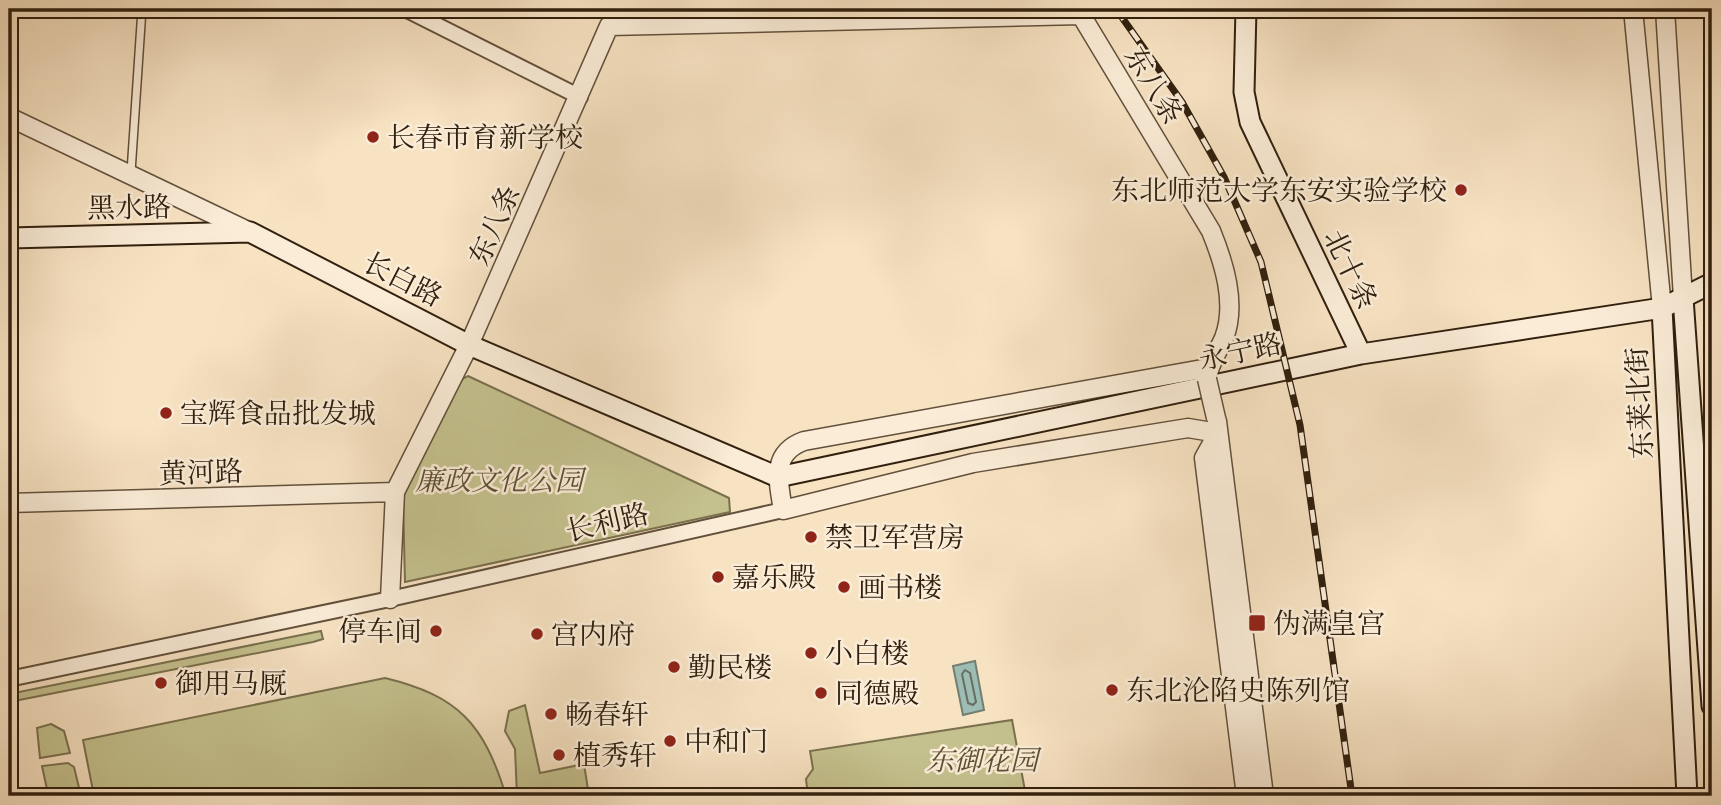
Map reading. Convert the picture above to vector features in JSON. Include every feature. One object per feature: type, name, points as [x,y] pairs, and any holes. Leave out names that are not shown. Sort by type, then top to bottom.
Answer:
[{"type":"main road","name":"北十条","points":[[1246,9],[1244,92],[1250,122],[1361,354]]},
{"type":"main road","name":"长白路","points":[[250,232],[469,345],[778,477]]},
{"type":"main road","name":"黑水路","points":[[9,238],[250,232]]},
{"type":"main road","name":"永宁路","points":[[778,477],[1361,354],[1662,308],[1712,283]]},
{"type":"main road","name":"东莱北街","points":[[1683,298],[1712,706]]},
{"type":"main road","name":"东莱北街","points":[[1662,308],[1687,796]]},
{"type":"street","points":[[405,9],[580,97]]},
{"type":"street","name":"东莱北街","points":[[1633,9],[1662,308]]},
{"type":"street","name":"东莱北街","points":[[1665,9],[1683,298]]},
{"type":"street","name":"东八条","points":[[390,598],[395,492],[469,345],[609,26],[1081,15],[1211,231],[1222,259],[1228,290],[1228,315],[1224,336],[1208,373]]},
{"type":"street","name":"长白路","points":[[9,117],[250,232]]},
{"type":"street","points":[[783,510],[778,477],[781,455],[792,445],[804,441],[1208,373],[1265,796]]},
{"type":"street","points":[[1217,426],[1204,458],[1246,796]]},
{"type":"street","name":"长利路","points":[[9,679],[390,598],[783,510],[973,463],[1188,428],[1217,426]]},
{"type":"street","name":"黄河路","points":[[9,503],[395,492]]},
{"type":"lane","points":[[131,173],[142,9]]},
{"type":"green space","name":"廉政文化公园","points":[[468,376],[729,498],[730,512],[405,582],[403,497],[458,381]]},
{"type":"green space","points":[[321,631],[323,639],[313,642],[9,702],[9,694]]},
{"type":"green space","points":[[385,678],[432,694],[465,717],[488,750],[506,796],[94,796],[83,740]]},
{"type":"green space","points":[[525,705],[540,773],[584,764],[589,796],[517,796],[515,749],[505,731],[509,711]]},
{"type":"green space","name":"东御花园","points":[[1012,720],[1026,796],[808,796],[806,779],[813,769],[810,751]]},
{"type":"green space","points":[[51,724],[64,731],[70,753],[40,758],[37,728]]},
{"type":"green space","points":[[68,763],[74,767],[81,796],[48,794],[42,766]]},
{"type":"water","points":[[975,661],[984,710],[963,715],[953,666]]},
{"type":"railway","points":[[1116,9],[1182,102],[1224,177],[1261,262],[1300,425],[1352,796]]},
{"type":"place","name":"长春市育新学校","points":[[373,137]]},
{"type":"place","name":"东北师范大学东安实验学校","points":[[1461,190]]},
{"type":"place","name":"宝辉食品批发城","points":[[166,413]]},
{"type":"place","name":"禁卫军营房","points":[[811,537]]},
{"type":"place","name":"嘉乐殿","points":[[718,577]]},
{"type":"place","name":"画书楼","points":[[844,587]]},
{"type":"place","name":"伪满皇宫","points":[[1257,623]]},
{"type":"place","name":"停车间","points":[[436,631]]},
{"type":"place","name":"宫内府","points":[[537,634]]},
{"type":"place","name":"小白楼","points":[[811,653]]},
{"type":"place","name":"勤民楼","points":[[674,667]]},
{"type":"place","name":"御用马厩","points":[[161,683]]},
{"type":"place","name":"东北沦陷史陈列馆","points":[[1112,690]]},
{"type":"place","name":"同德殿","points":[[821,693]]},
{"type":"place","name":"畅春轩","points":[[551,714]]},
{"type":"place","name":"中和门","points":[[670,741]]},
{"type":"place","name":"植秀轩","points":[[559,755]]}]
